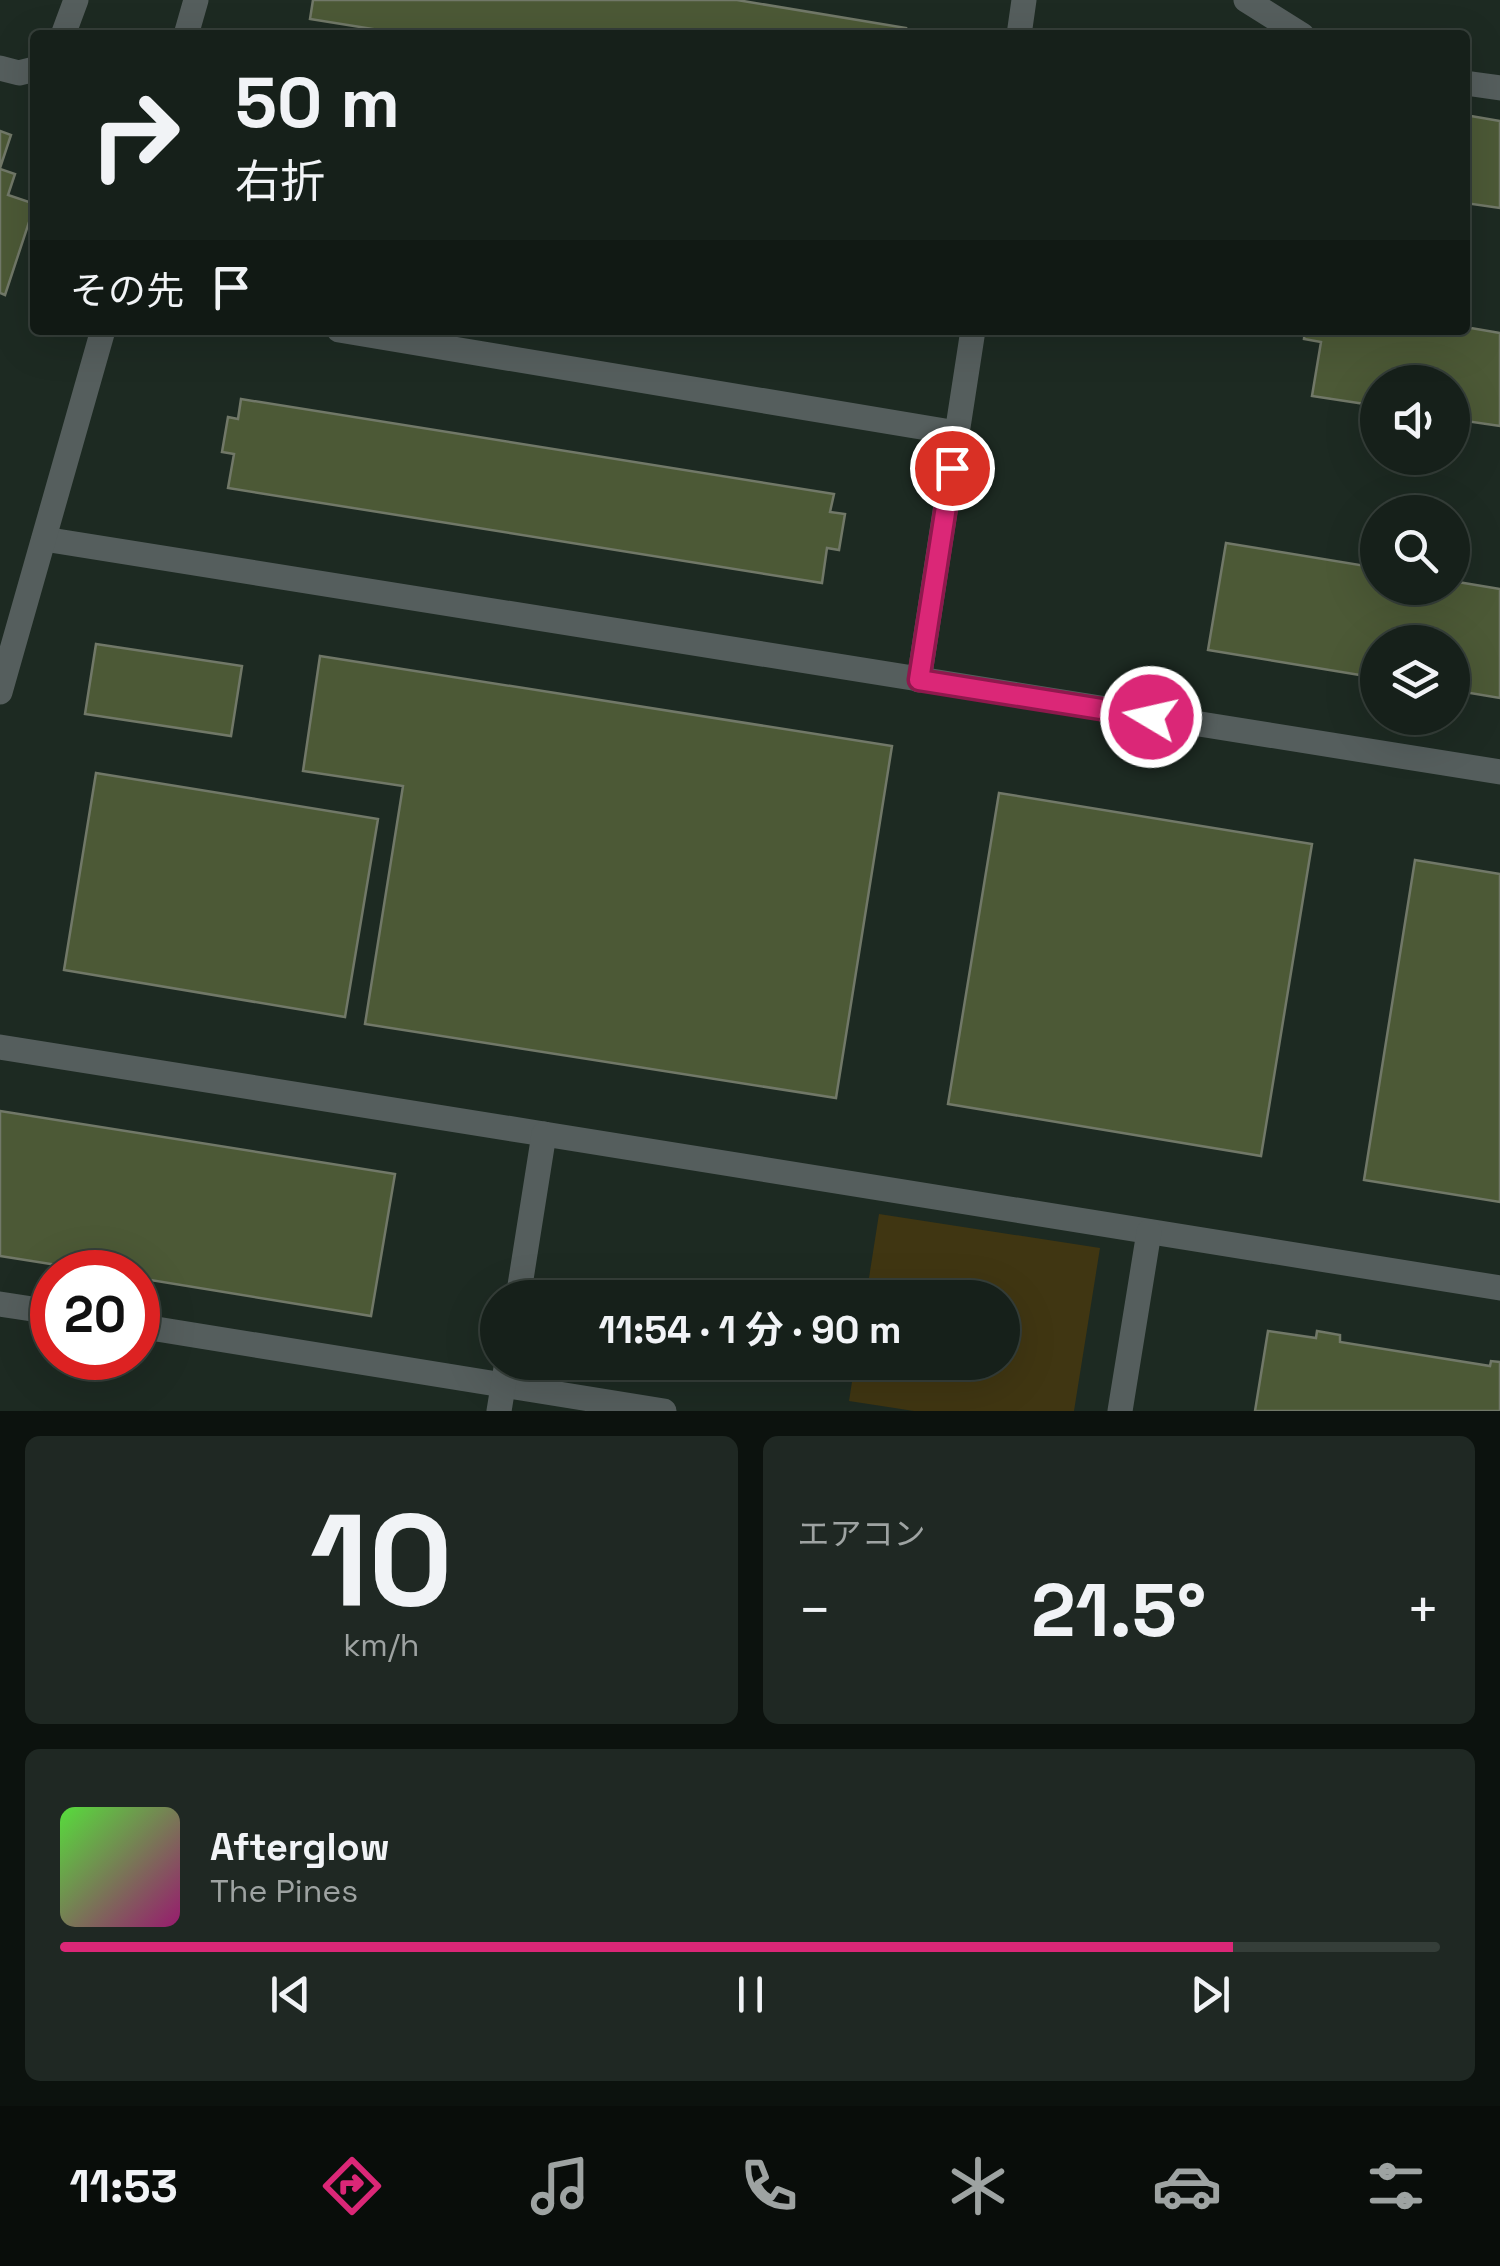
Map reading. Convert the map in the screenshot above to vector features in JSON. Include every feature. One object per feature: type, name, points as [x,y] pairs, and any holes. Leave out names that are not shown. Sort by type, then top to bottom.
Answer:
[{"type":"lane","points":[[65,30],[76,0]]},
{"type":"lane","points":[[1020,30],[1024,0]]},
{"type":"lane","points":[[1246,0],[1294,30]]},
{"type":"lane","points":[[186,30],[187,3]]},
{"type":"lane","points":[[0,68],[19,73],[30,70]]},
{"type":"lane","points":[[1470,83],[1500,88]]},
{"type":"lane","points":[[0,692],[102,335]]},
{"type":"lane","points":[[369,335],[957,432]]},
{"type":"lane","points":[[919,680],[972,335]]},
{"type":"lane","points":[[44,540],[1500,772]]},
{"type":"lane","points":[[0,1047],[1500,1288]]},
{"type":"lane","points":[[521,1280],[544,1134]]},
{"type":"lane","points":[[1120,1411],[1148,1232]]},
{"type":"lane","points":[[0,1304],[30,1309]]},
{"type":"lane","points":[[160,1330],[664,1411]]},
{"type":"shaded area","points":[[879,1214],[1100,1248],[1074,1411],[914,1411],[849,1401],[852,1380],[1020,1380],[1020,1280],[869,1280]]},
{"type":"building","points":[[313,0],[737,0],[906,28],[379,30],[310,19]]},
{"type":"building","points":[[1470,116],[1500,121],[1500,208],[1470,204]]},
{"type":"building","points":[[0,131],[11,135],[0,168]]},
{"type":"building","points":[[0,169],[15,174],[8,195],[30,202],[30,219],[5,295],[0,293]]},
{"type":"building","points":[[1470,328],[1500,333],[1500,426],[1470,422],[1470,365],[1360,365],[1360,403],[1312,396],[1321,342],[1304,339],[1304,335],[1470,335]]},
{"type":"building","points":[[241,399],[834,494],[830,512],[845,514],[839,550],[827,548],[822,583],[228,488],[234,454],[222,452],[228,417],[238,419]]},
{"type":"building","points":[[1226,543],[1360,565],[1360,605],[1470,605],[1470,584],[1500,589],[1500,698],[1470,693],[1470,625],[1360,625],[1360,675],[1208,650]]},
{"type":"building","points":[[96,644],[242,666],[231,736],[85,714]]},
{"type":"building","points":[[320,656],[892,746],[836,1098],[365,1024],[403,786],[303,771]]},
{"type":"building","points":[[96,773],[378,819],[345,1017],[64,970]]},
{"type":"building","points":[[999,793],[1312,844],[1261,1156],[948,1104]]},
{"type":"building","points":[[1415,860],[1500,874],[1500,1202],[1364,1180]]},
{"type":"building","points":[[0,1111],[395,1174],[371,1316],[160,1282],[160,1250],[30,1250],[30,1261],[0,1256]]},
{"type":"building","points":[[1268,1331],[1316,1338],[1317,1331],[1340,1335],[1340,1342],[1490,1366],[1491,1361],[1500,1362],[1500,1411],[1255,1411]]},
{"type":"route","points":[[952,468],[919,680],[1151,717]]}]
